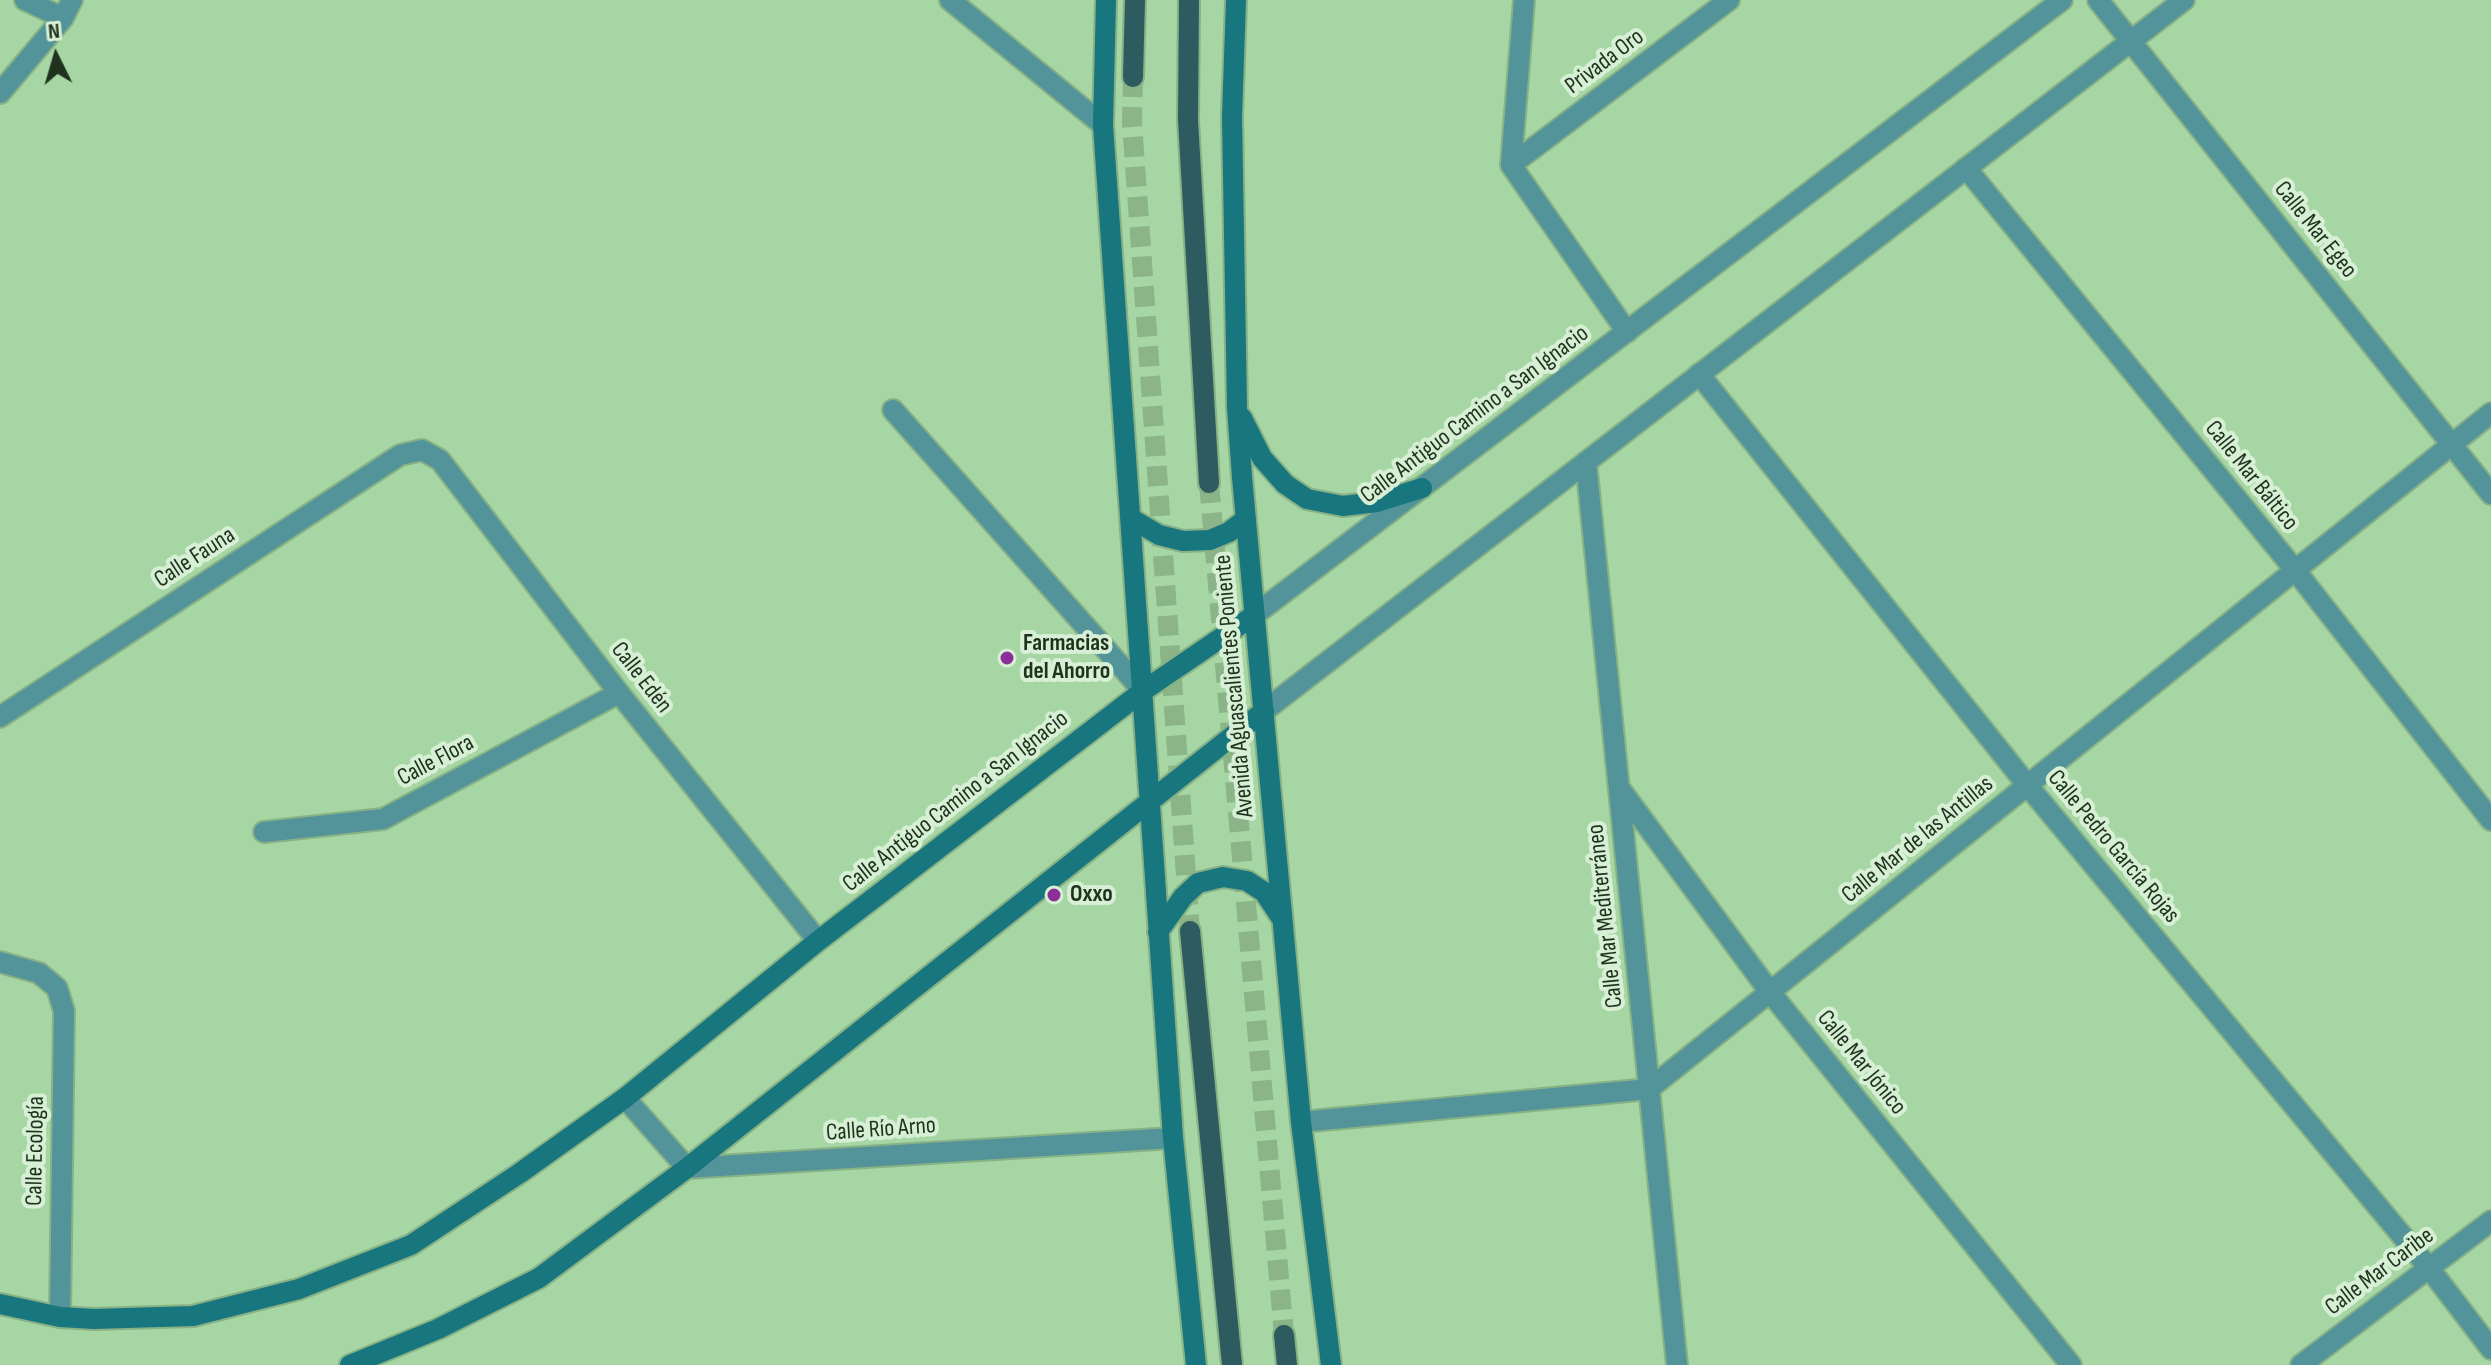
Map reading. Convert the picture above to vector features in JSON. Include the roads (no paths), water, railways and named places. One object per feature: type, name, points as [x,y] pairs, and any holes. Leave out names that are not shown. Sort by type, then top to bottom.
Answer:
[{"type":"main road","points":[[1106,0],[1103,125],[1173,1138],[1196,1365]]},
{"type":"main road","points":[[1133,77],[1135,0]]},
{"type":"main road","points":[[1189,0],[1188,120],[1209,483]]},
{"type":"main road","name":"Avenida Aguascalientes Poniente","points":[[1236,0],[1232,117],[1237,407],[1253,616],[1301,1122],[1331,1365]]},
{"type":"main road","points":[[1237,407],[1262,458],[1285,484],[1307,499],[1343,506],[1377,502],[1422,488]]},
{"type":"main road","points":[[1132,519],[1159,535],[1183,541],[1210,540],[1229,532],[1246,519]]},
{"type":"main road","name":"Calle Antiguo Camino a San Ignacio","points":[[0,1304],[60,1317],[193,1316],[299,1289],[411,1245],[625,1098],[818,941],[1143,691],[1253,616]]},
{"type":"main road","points":[[350,1365],[438,1329],[539,1278],[687,1168],[1264,711]]},
{"type":"main road","points":[[1158,932],[1183,897],[1198,883],[1223,877],[1247,881],[1264,892],[1282,919]]},
{"type":"main road","points":[[1190,931],[1232,1365]]},
{"type":"main road","points":[[1284,1335],[1287,1365]]},
{"type":"street","points":[[0,93],[67,9],[25,0]]},
{"type":"street","points":[[950,0],[1103,125]]},
{"type":"street","points":[[1524,0],[1511,165],[1627,332]]},
{"type":"street","name":"Privada Oro","points":[[1511,165],[1729,0]]},
{"type":"street","name":"Calle Antiguo Camino a San Ignacio","points":[[1253,616],[2062,0]]},
{"type":"street","name":"Calle Mar Egeo","points":[[2098,0],[2491,494]]},
{"type":"street","points":[[1264,711],[2184,0]]},
{"type":"street","name":"Calle Mar Báltico","points":[[1966,168],[2295,570],[2491,820]]},
{"type":"street","name":"Calle Pedro García Rojas","points":[[1699,374],[2028,786],[2429,1268],[2491,1349]]},
{"type":"street","points":[[893,410],[1143,691]]},
{"type":"street","name":"Calle Mar de las Antillas","points":[[1649,1089],[2491,413]]},
{"type":"street","name":"Calle Edén","points":[[422,450],[440,460],[619,693],[818,941]]},
{"type":"street","name":"Calle Fauna","points":[[0,717],[400,455],[422,450]]},
{"type":"street","name":"Calle Mar Mediterráneo","points":[[1586,462],[1677,1365]]},
{"type":"street","name":"Calle Flora","points":[[264,832],[383,819],[619,693]]},
{"type":"street","name":"Calle Mar Jónico","points":[[1619,787],[1770,992],[2071,1365]]},
{"type":"street","name":"Calle Ecología","points":[[0,962],[39,973],[57,988],[64,1011],[60,1317]]},
{"type":"street","points":[[1301,1122],[1649,1089]]},
{"type":"street","points":[[625,1098],[687,1168]]},
{"type":"street","name":"Calle Río Arno","points":[[687,1168],[1173,1138]]},
{"type":"street","name":"Calle Mar Caribe","points":[[2301,1365],[2491,1221]]},
{"type":"tunnel","points":[[1133,77],[1132,123],[1190,931]]},
{"type":"tunnel","points":[[1209,483],[1284,1335]]},
{"type":"place","name":"Farmacias del Ahorro","points":[[1007,658]]},
{"type":"place","name":"Oxxo","points":[[1054,895]]}]
